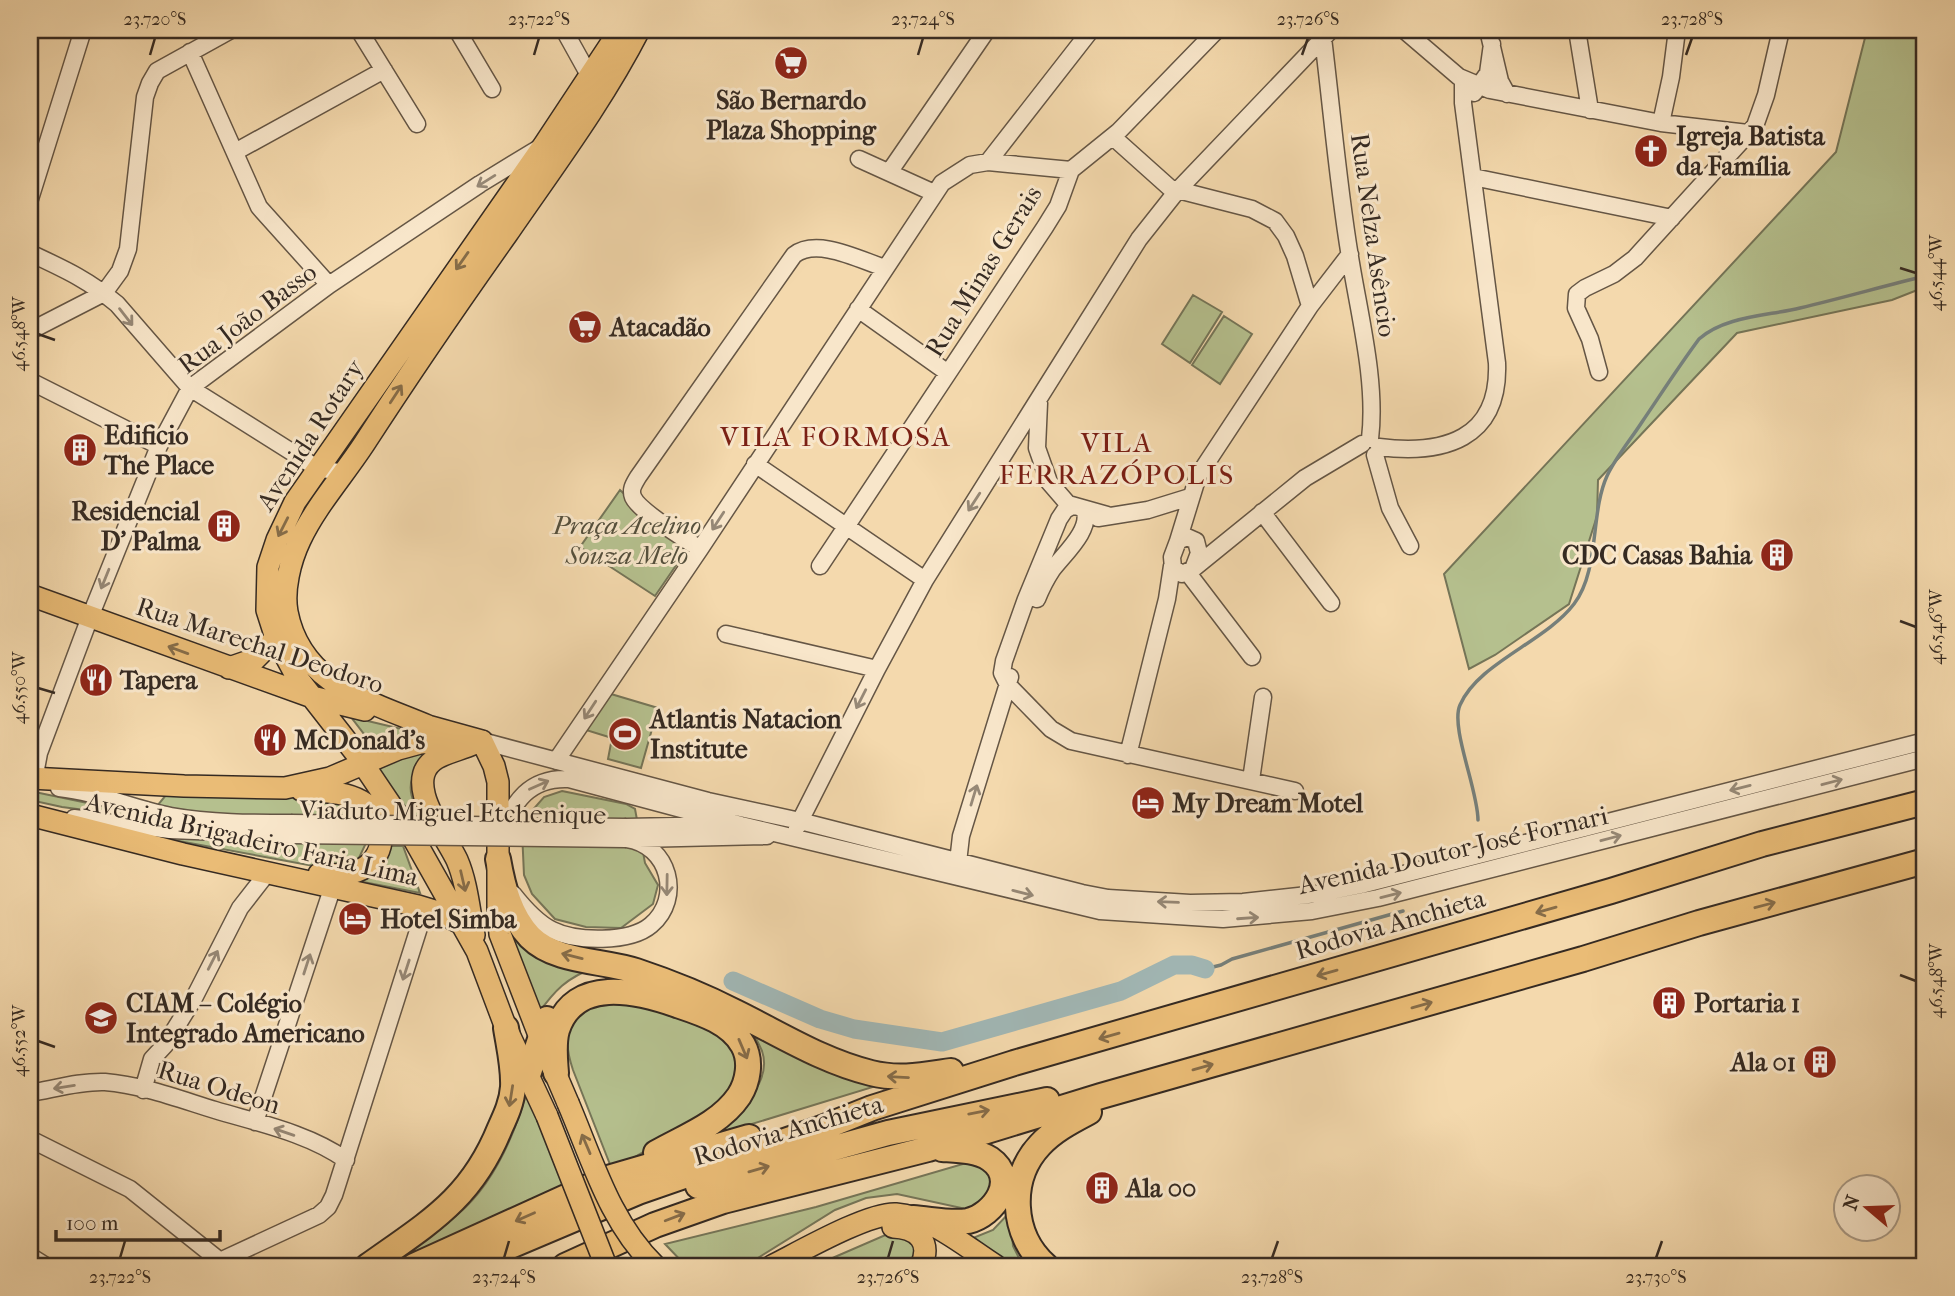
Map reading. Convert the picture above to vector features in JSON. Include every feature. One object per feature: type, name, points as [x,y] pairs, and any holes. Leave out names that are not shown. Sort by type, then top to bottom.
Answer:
[{"type":"highway","name":"Rodovia Anchieta","points":[[463,1266],[638,1192],[872,1108],[1014,1063],[1611,891],[1762,844],[1925,802]]},
{"type":"highway","points":[[499,859],[512,912],[530,937],[538,943],[566,955],[633,970],[733,1011],[799,1046],[848,1067],[892,1077],[912,1077],[1014,1063]]},
{"type":"highway","name":"Rodovia Anchieta","points":[[565,1266],[689,1212],[928,1149],[1101,1096],[1583,960],[1699,923],[1925,861]]},
{"type":"highway","points":[[528,1075],[547,1019],[558,1002],[574,986],[589,979],[633,970]]},
{"type":"highway","points":[[556,1073],[555,1040],[560,1022],[567,1012],[586,997],[607,992],[619,991],[653,997],[695,1011],[729,1028],[744,1047],[748,1064],[744,1087],[724,1113],[706,1126],[614,1177]]},
{"type":"highway","points":[[368,1266],[445,1210],[481,1169],[490,1154],[512,1095],[506,1028]]},
{"type":"highway","points":[[1046,1266],[1030,1246],[1018,1210],[1020,1184],[1028,1161],[1039,1146],[1062,1126],[1138,1086]]},
{"type":"highway","name":"Rodovia Anchieta","points":[[504,1266],[658,1199],[823,1151],[888,1133],[1012,1106],[1063,1097],[1101,1096]]},
{"type":"highway","name":"Rodovia Anchieta","points":[[414,1266],[614,1177],[822,1116],[872,1108]]},
{"type":"highway","points":[[913,1218],[954,1222],[972,1220],[991,1209],[1002,1191],[1000,1171],[989,1158],[970,1152],[928,1149]]},
{"type":"main road","name":"Avenida Rotary","points":[[606,1266],[547,1116],[506,1028],[477,951],[415,841],[283,654],[267,610],[268,568],[276,540],[295,502],[544,145],[620,30]]},
{"type":"main road","name":"Avenida Rotary","points":[[428,726],[335,685],[308,660],[293,631],[287,611],[287,587],[295,552],[302,535],[442,326],[586,119],[639,30]]},
{"type":"main road","name":"Rua Marechal Deodoro","points":[[30,595],[312,697],[482,741]]},
{"type":"main road","points":[[229,668],[255,659],[276,638]]},
{"type":"main road","points":[[285,788],[330,778],[420,743],[436,740],[482,741]]},
{"type":"main road","points":[[482,741],[494,765],[498,782],[500,934],[541,1040],[620,1223],[655,1266]]},
{"type":"main road","points":[[477,951],[463,877],[425,799],[422,782],[425,772],[438,758],[482,741]]},
{"type":"main road","points":[[33,781],[285,788],[350,796],[363,802],[379,822],[381,845],[372,861],[364,868],[340,875],[268,872]]},
{"type":"main road","name":"Avenida Brigadeiro Faria Lima","points":[[30,813],[183,854],[418,906],[441,913],[460,923]]},
{"type":"main road","points":[[772,1266],[838,1233],[887,1214],[913,1218],[937,1229],[996,1266]]},
{"type":"main road","points":[[838,1233],[855,1236],[895,1227],[909,1230],[925,1244],[926,1252],[921,1266]]},
{"type":"street","points":[[30,199],[83,30]]},
{"type":"street","points":[[30,331],[104,293],[120,271],[128,249],[145,97],[150,83],[157,72],[231,30]]},
{"type":"street","points":[[360,30],[417,124]]},
{"type":"street","points":[[457,30],[492,89]]},
{"type":"street","points":[[565,30],[589,75]]},
{"type":"street","points":[[890,172],[987,30]]},
{"type":"street","points":[[988,162],[1091,30]]},
{"type":"street","name":"Rua Minas Gerais","points":[[820,566],[1058,206],[1071,170],[1113,137],[1217,30]]},
{"type":"street","points":[[1404,30],[1447,68],[1479,86],[1507,94],[1661,123],[1748,133]]},
{"type":"street","points":[[1577,30],[1590,110]]},
{"type":"street","points":[[1661,123],[1675,55],[1676,30]]},
{"type":"street","points":[[1599,372],[1575,299],[1581,290],[1621,270],[1755,126],[1766,95],[1781,30]]},
{"type":"street","points":[[792,836],[925,580],[1139,239],[1177,191],[1327,34]]},
{"type":"street","name":"Rua Nelza Asêncio","points":[[1327,34],[1350,254],[1367,362],[1370,448],[1390,508],[1410,546]]},
{"type":"street","points":[[1464,110],[1488,73],[1490,37]]},
{"type":"street","points":[[1490,37],[1500,81],[1507,94]]},
{"type":"street","points":[[190,52],[259,207],[329,285]]},
{"type":"street","points":[[235,152],[384,70]]},
{"type":"street","points":[[1185,570],[1223,544],[1305,478],[1336,460],[1370,448],[1419,450],[1447,446],[1471,431],[1493,401],[1497,384],[1497,363],[1464,110],[1463,79]]},
{"type":"street","points":[[1113,137],[1164,184],[1177,191],[1252,209],[1275,221],[1286,236],[1295,256],[1310,306]]},
{"type":"street","name":"Rua João Basso","points":[[33,781],[36,769],[34,751],[159,446],[190,388],[329,285],[480,184],[544,145]]},
{"type":"street","points":[[859,159],[934,193]]},
{"type":"street","points":[[556,761],[942,183],[970,165],[988,162],[1071,170]]},
{"type":"street","points":[[1473,177],[1672,218]]},
{"type":"street","points":[[699,549],[650,514],[634,499],[632,488],[638,477],[794,255],[810,247],[824,248],[885,268]]},
{"type":"street","points":[[30,253],[85,279],[104,293],[117,304],[190,388],[317,468],[344,473]]},
{"type":"street","points":[[1252,657],[1172,557],[1188,540],[1189,503],[1194,483],[1310,306],[1350,254]]},
{"type":"street","points":[[858,309],[948,373]]},
{"type":"street","points":[[30,381],[159,446]]},
{"type":"street","points":[[1040,398],[1037,426],[1039,457],[1049,482],[1061,498],[1080,512]]},
{"type":"street","points":[[1011,445],[1023,444],[1039,457]]},
{"type":"street","points":[[755,464],[925,580]]},
{"type":"street","points":[[1189,503],[1107,515],[1064,512],[1020,617],[1002,667],[1003,676],[1036,713],[1064,738],[1128,755],[1295,791]]},
{"type":"street","points":[[957,869],[961,836],[1032,610],[1080,512]]},
{"type":"street","points":[[1262,512],[1331,603]]},
{"type":"street","points":[[1188,540],[1207,545],[1223,544]]},
{"type":"street","points":[[1128,755],[1167,599],[1199,553],[1188,540]]},
{"type":"street","points":[[726,634],[877,669]]},
{"type":"street","points":[[1013,668],[1036,713]]},
{"type":"street","points":[[1251,780],[1263,696]]},
{"type":"street","name":"Rua Marechal Deodoro","points":[[482,741],[556,761]]},
{"type":"street","name":"Avenida Doutor José Fornari","points":[[499,859],[522,795],[541,783],[558,779],[581,782],[741,825],[1082,893],[1147,901],[1243,902],[1317,894],[1361,885],[1925,741]]},
{"type":"street","name":"Avenida Doutor José Fornari","points":[[556,761],[708,801],[800,821],[1067,904],[1129,914],[1223,919],[1314,911],[1389,895],[1925,758]]},
{"type":"street","name":"Viaduto Miguel Etchenique","points":[[33,781],[168,815],[291,829]]},
{"type":"street","name":"Viaduto Miguel Etchenique","points":[[30,813],[170,830],[291,829],[792,836]]},
{"type":"street","name":"Avenida Doutor José Fornari","points":[[741,825],[800,821]]},
{"type":"street","name":"Viaduto Miguel Etchenique","points":[[626,835],[741,825]]},
{"type":"street","points":[[499,859],[540,923],[560,934],[600,939],[633,934],[652,924],[661,913],[667,899],[668,878],[665,864],[657,853],[646,844],[626,835]]},
{"type":"street","points":[[143,1090],[152,1059],[165,1045],[193,1000],[240,908],[268,872]]},
{"type":"street","points":[[256,1122],[333,886]]},
{"type":"street","points":[[30,1138],[130,1189],[215,1264],[319,1215],[328,1207],[334,1195],[346,1160],[424,915],[418,906]]},
{"type":"street","name":"Rua Odeon","points":[[30,1095],[62,1086],[103,1082],[143,1090],[256,1122],[313,1142],[346,1160]]},
{"type":"street","points":[[30,1256],[46,1266]]},
{"type":"green space","points":[[1867,30],[1925,30],[1925,287],[1892,300],[1737,333],[1598,480],[1597,516],[1569,604],[1495,655],[1469,669],[1444,574],[1836,152]]},
{"type":"green space","points":[[1193,295],[1222,312],[1190,363],[1162,344]]},
{"type":"green space","points":[[1224,316],[1252,334],[1220,384],[1192,365]]},
{"type":"green space","name":"Praça Acelino Souza Melo","points":[[620,490],[658,526],[690,545],[655,596],[580,547]]},
{"type":"green space","name":"Atlantis Natacion Institute","points":[[611,694],[658,708],[641,768],[608,759],[612,738],[586,730]]},
{"type":"green space","points":[[351,717],[410,731],[410,734],[374,747]]},
{"type":"green space","points":[[440,747],[412,778],[412,795],[422,818],[410,818],[377,766],[405,755]]},
{"type":"green space","points":[[30,791],[145,815],[145,818],[30,800]]},
{"type":"green space","points":[[562,791],[626,804],[635,809],[645,863],[658,885],[653,904],[621,928],[586,927],[555,919],[532,894],[524,875],[522,831],[530,813],[544,797]]},
{"type":"green space","points":[[166,795],[312,797],[354,803],[360,815],[212,816],[157,806]]},
{"type":"green space","points":[[168,837],[366,843],[358,860],[330,869]]},
{"type":"green space","points":[[388,846],[403,846],[420,893],[353,880]]},
{"type":"green space","points":[[515,934],[596,967],[562,986],[537,1015],[512,936]]},
{"type":"green space","points":[[650,998],[737,1044],[740,1080],[704,1116],[633,1158],[611,1167],[573,1070],[567,1039],[573,1024],[593,1001]]},
{"type":"green space","points":[[752,1030],[886,1083],[709,1137],[749,1100],[762,1076],[762,1051]]},
{"type":"green space","points":[[528,1088],[566,1184],[389,1266],[458,1214],[483,1188],[510,1140]]},
{"type":"green space","points":[[973,1161],[979,1162],[995,1181],[978,1207],[966,1209],[897,1194],[866,1198],[835,1210],[745,1266],[686,1266],[665,1244],[816,1207]]},
{"type":"green space","points":[[1010,1212],[1013,1246],[1023,1266],[1000,1261],[968,1240],[993,1230]]},
{"type":"green space","points":[[890,1233],[915,1235],[914,1266],[814,1266]]},
{"type":"waterway","points":[[1478,820],[1474,792],[1461,743],[1458,715],[1460,705],[1481,677],[1562,618],[1574,604],[1588,575],[1598,507],[1607,476],[1699,339],[1709,331],[1734,321],[1800,308],[1925,276]]},
{"type":"waterway","points":[[1205,969],[1403,911]]},
{"type":"waterway","points":[[733,981],[820,1019],[854,1029],[942,1042],[1121,991],[1174,965],[1192,965],[1205,969]]},
{"type":"place","name":"São Bernardo Plaza Shopping","points":[[791,63]]},
{"type":"place","name":"Igreja Batista da Família","points":[[1651,151]]},
{"type":"place","name":"Atacadão","points":[[585,327]]},
{"type":"place","name":"Edificio The Place","points":[[80,450]]},
{"type":"place","name":"Residencial D' Palma","points":[[224,526]]},
{"type":"place","name":"CDC Casas Bahia","points":[[1777,555]]},
{"type":"place","name":"Tapera","points":[[96,680]]},
{"type":"place","name":"Atlantis Natacion Institute","points":[[625,734]]},
{"type":"place","name":"McDonald's","points":[[270,740]]},
{"type":"place","name":"My Dream Motel","points":[[1148,803]]},
{"type":"place","name":"Hotel Simba","points":[[355,919]]},
{"type":"place","name":"Portaria 1","points":[[1669,1003]]},
{"type":"place","name":"CIAM – Colégio Integrado Americano","points":[[101,1018]]},
{"type":"place","name":"Ala 01","points":[[1820,1062]]},
{"type":"place","name":"Ala 00","points":[[1102,1188]]},
{"type":"district","name":"VILA FORMOSA","points":[[836,436]]},
{"type":"district","name":"VILA FERRAZÓPOLIS","points":[[1117,458]]}]
